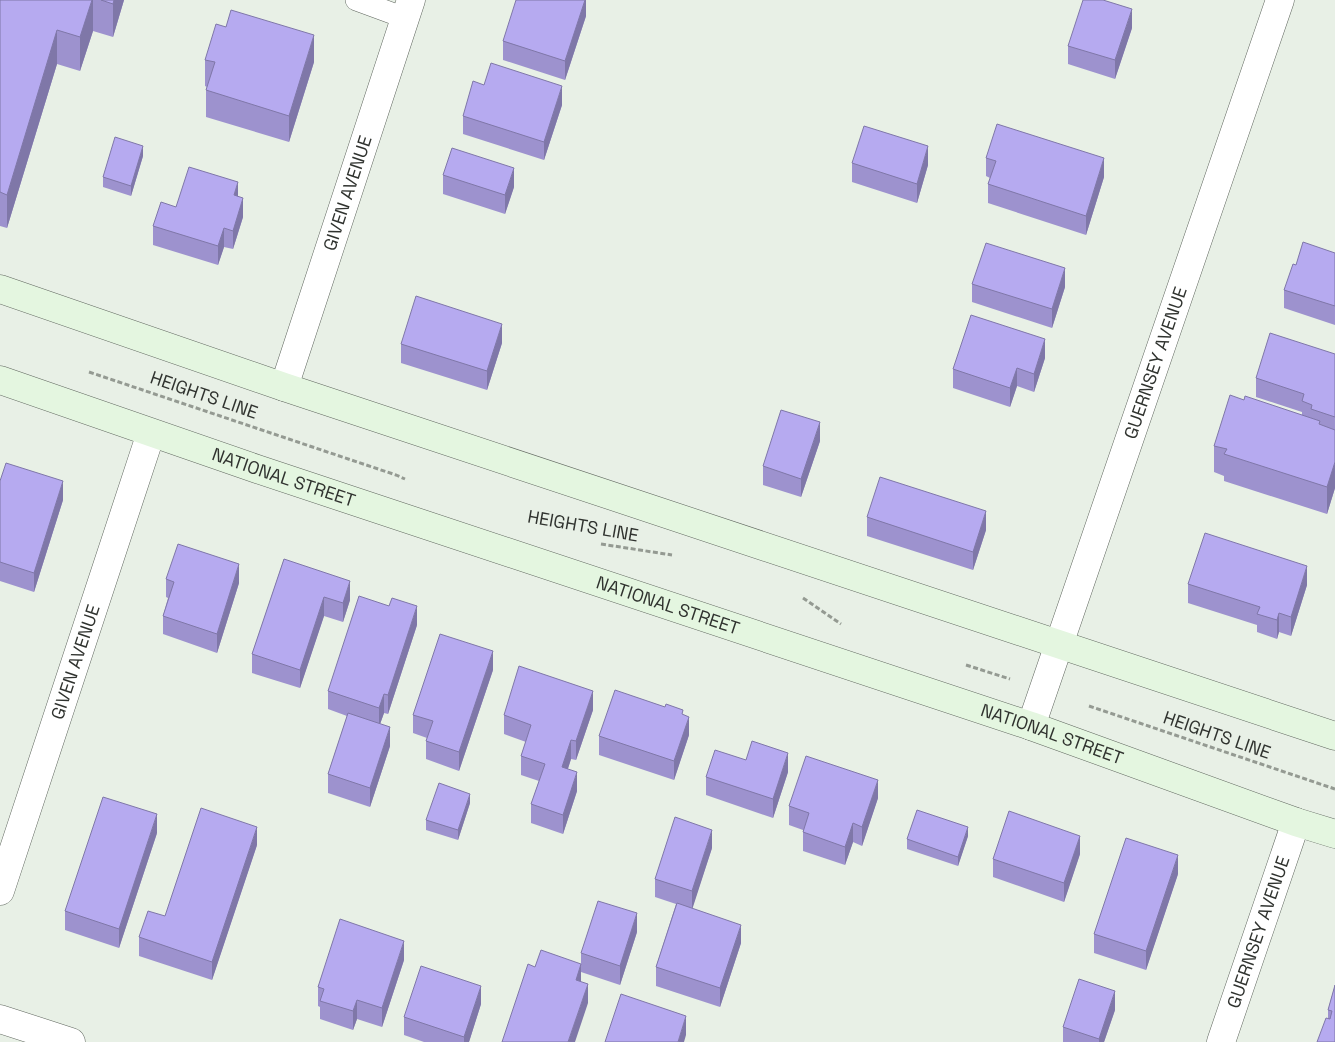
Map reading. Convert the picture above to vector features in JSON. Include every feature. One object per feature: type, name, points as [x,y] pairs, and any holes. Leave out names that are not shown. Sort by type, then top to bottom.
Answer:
[{"type":"main road","points":[[0,289],[284,388],[1335,736]]},
{"type":"main road","name":"NATIONAL STREET","points":[[0,380],[151,433],[1031,726],[1296,822],[1335,834]]},
{"type":"street","name":"GUERNSEY AVENUE","points":[[1031,726],[1280,0]]},
{"type":"street","name":"GIVEN AVENUE","points":[[284,388],[408,9]]},
{"type":"street","name":"GIVEN AVENUE","points":[[0,891],[151,433]]},
{"type":"street","name":"GUERNSEY AVENUE","points":[[1221,1042],[1296,822]]},
{"type":"street","points":[[0,1019],[71,1042]]},
{"type":"lane","points":[[356,0],[408,9]]},
{"type":"path","name":"HEIGHTS LINE","points":[[82,371],[92,372],[396,474],[412,483]]},
{"type":"path","name":"HEIGHTS LINE","points":[[596,543],[681,556]]},
{"type":"path","points":[[796,593],[845,627]]},
{"type":"path","points":[[960,664],[1013,680]]},
{"type":"path","name":"HEIGHTS LINE","points":[[1089,706],[1335,789]]},
{"type":"building","points":[[0,0],[92,0],[80,37],[57,30],[7,195],[0,192]]},
{"type":"building","points":[[101,0],[114,0],[113,4]]},
{"type":"building","points":[[516,0],[585,0],[565,61],[503,41]]},
{"type":"building","points":[[1083,0],[1103,0],[1132,9],[1115,60],[1068,46]]},
{"type":"building","points":[[231,10],[314,35],[289,116],[206,90],[215,62],[205,60],[216,24],[226,27]]},
{"type":"building","points":[[491,63],[562,86],[544,142],[463,116],[473,81],[484,85]]},
{"type":"building","points":[[997,124],[1104,158],[1086,216],[988,184],[996,161],[986,158]]},
{"type":"building","points":[[864,126],[928,146],[917,184],[852,163]]},
{"type":"building","points":[[115,137],[143,146],[131,186],[103,177]]},
{"type":"building","points":[[452,148],[514,168],[505,195],[443,175]]},
{"type":"building","points":[[189,167],[238,182],[234,195],[243,198],[233,231],[224,228],[218,246],[153,226],[161,202],[176,207]]},
{"type":"building","points":[[1303,242],[1335,253],[1335,306],[1284,290],[1293,264],[1296,265]]},
{"type":"building","points":[[986,243],[1065,268],[1052,309],[972,284]]},
{"type":"building","points":[[416,296],[502,324],[487,371],[401,344]]},
{"type":"building","points":[[971,315],[1045,339],[1034,374],[1017,368],[1010,388],[953,369]]},
{"type":"building","points":[[1270,333],[1335,354],[1335,417],[1311,409],[1312,405],[1302,401],[1304,394],[1256,378]]},
{"type":"building","points":[[1230,395],[1244,400],[1245,396],[1320,421],[1319,424],[1335,430],[1335,462],[1327,487],[1224,454],[1227,449],[1214,446]]},
{"type":"building","points":[[781,410],[820,422],[801,479],[763,466]]},
{"type":"building","points":[[6,463],[63,481],[34,573],[0,562],[0,481]]},
{"type":"building","points":[[880,477],[986,511],[973,552],[867,517]]},
{"type":"building","points":[[1205,533],[1307,566],[1291,617],[1279,613],[1277,620],[1257,614],[1260,607],[1188,584]]},
{"type":"building","points":[[178,544],[239,564],[217,634],[163,616],[174,582],[166,579]]},
{"type":"building","points":[[284,559],[350,581],[343,603],[324,597],[300,670],[252,654]]},
{"type":"building","points":[[359,596],[389,606],[392,598],[417,606],[388,695],[384,694],[379,708],[328,691]]},
{"type":"building","points":[[440,634],[493,651],[459,752],[426,741],[433,721],[413,715]]},
{"type":"building","points":[[519,666],[593,691],[576,741],[571,740],[562,767],[577,772],[563,815],[531,804],[545,764],[521,756],[531,725],[504,715]]},
{"type":"building","points":[[615,690],[665,707],[666,704],[683,710],[682,714],[689,717],[674,761],[599,736]]},
{"type":"building","points":[[348,713],[390,727],[370,788],[328,774]]},
{"type":"building","points":[[752,741],[788,753],[773,799],[706,777],[715,750],[746,760]]},
{"type":"building","points":[[806,756],[878,780],[862,827],[853,823],[845,847],[803,832],[809,813],[789,806]]},
{"type":"building","points":[[439,783],[470,794],[458,830],[426,820]]},
{"type":"building","points":[[103,797],[157,814],[119,929],[65,911]]},
{"type":"building","points":[[201,808],[257,827],[212,962],[139,937],[148,911],[165,916]]},
{"type":"building","points":[[917,810],[968,827],[958,857],[907,839]]},
{"type":"building","points":[[1009,811],[1080,836],[1064,883],[993,859]]},
{"type":"building","points":[[675,817],[712,830],[692,891],[655,879]]},
{"type":"building","points":[[1126,838],[1178,855],[1146,951],[1094,934]]},
{"type":"building","points":[[598,901],[637,913],[620,966],[581,953]]},
{"type":"building","points":[[677,903],[741,925],[720,988],[656,967]]},
{"type":"building","points":[[340,919],[404,941],[382,1008],[357,1000],[353,1011],[320,1001],[324,989],[318,987]]},
{"type":"building","points":[[541,950],[581,964],[576,980],[588,984],[568,1042],[502,1042],[528,964],[535,967]]},
{"type":"building","points":[[421,966],[481,986],[464,1037],[404,1017]]},
{"type":"building","points":[[1079,979],[1115,991],[1099,1039],[1063,1027]]},
{"type":"building","points":[[1335,985],[1335,1042],[1317,1042],[1326,1018],[1330,1019],[1332,1011],[1328,1010]]},
{"type":"building","points":[[621,994],[686,1016],[678,1042],[605,1042]]}]
